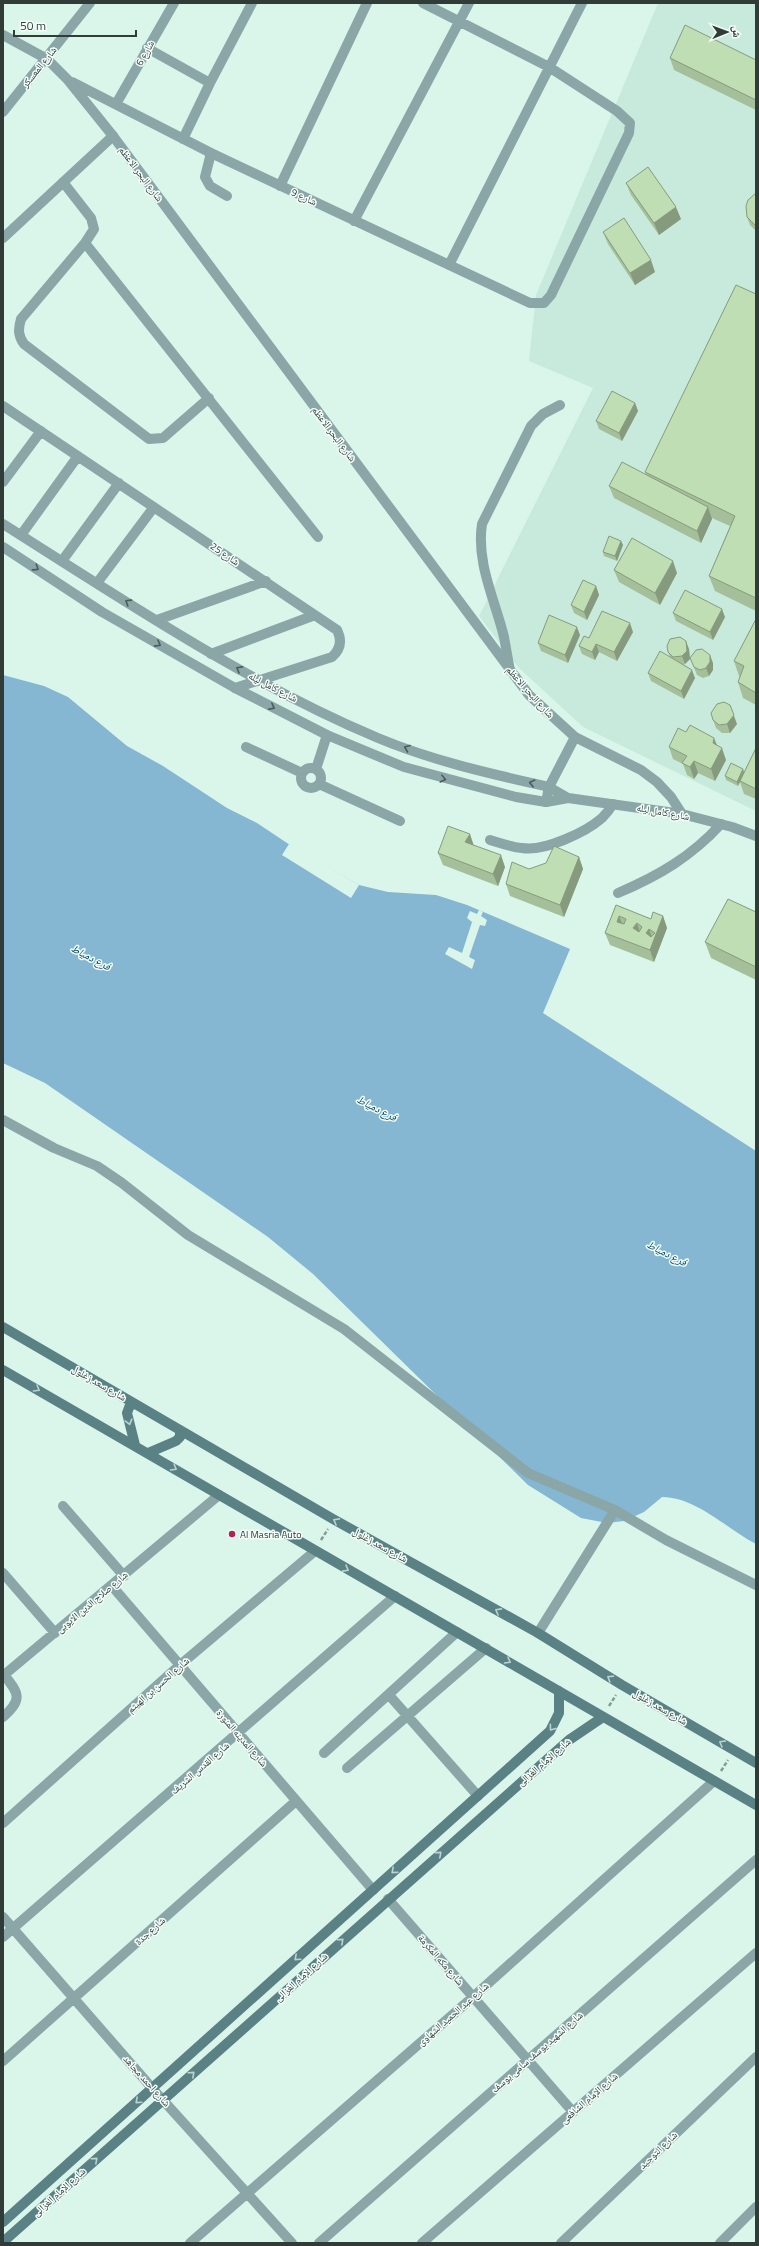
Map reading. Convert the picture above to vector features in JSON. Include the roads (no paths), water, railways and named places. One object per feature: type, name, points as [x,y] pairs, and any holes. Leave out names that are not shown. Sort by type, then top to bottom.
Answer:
[{"type":"main road","name":"شارع سعد زغلول","points":[[3,1327],[333,1519],[538,1633],[622,1686],[756,1763]]},
{"type":"main road","points":[[3,1370],[756,1805]]},
{"type":"main road","points":[[135,1404],[128,1407],[127,1413],[135,1445]]},
{"type":"main road","points":[[148,1453],[176,1441],[180,1437],[180,1430]]},
{"type":"main road","name":"شارع الإمام الغزالى","points":[[3,2222],[550,1731],[559,1713],[559,1690]]},
{"type":"main road","name":"شارع الإمام الغزالى","points":[[3,2242],[569,1740],[603,1717]]},
{"type":"street","name":"شارع المعسكر","points":[[3,112],[90,3]]},
{"type":"street","name":"شارع 6","points":[[116,104],[174,3]]},
{"type":"street","points":[[183,139],[210,83],[252,3]]},
{"type":"street","points":[[280,186],[367,3]]},
{"type":"street","points":[[423,3],[549,68]]},
{"type":"street","points":[[354,221],[469,3]]},
{"type":"street","points":[[449,265],[582,3]]},
{"type":"street","name":"شارع البحر الاعظم","points":[[3,35],[47,58],[68,80],[113,136],[511,672],[548,714],[575,737],[641,770],[657,782],[671,797],[682,814]]},
{"type":"street","points":[[147,48],[210,83]]},
{"type":"street","name":"شارع 9","points":[[68,80],[211,153],[354,221],[530,303],[544,303],[551,295],[630,128],[627,118],[549,68]]},
{"type":"street","points":[[3,238],[113,136]]},
{"type":"street","points":[[211,153],[205,177],[210,186],[228,196]]},
{"type":"street","points":[[63,182],[93,223],[92,235],[21,319],[19,332],[24,344],[149,439],[163,438],[209,398]]},
{"type":"street","points":[[85,243],[318,537]]},
{"type":"street","points":[[511,672],[504,638],[481,554],[480,539],[482,524],[531,426],[543,414],[560,405]]},
{"type":"street","name":"شارع 25","points":[[3,406],[337,630],[340,641],[336,653],[326,659],[235,688]]},
{"type":"street","points":[[3,482],[41,432]]},
{"type":"street","points":[[21,535],[78,456]]},
{"type":"street","points":[[3,464],[12,470]]},
{"type":"street","points":[[62,561],[119,483]]},
{"type":"street","points":[[97,583],[154,507]]},
{"type":"street","name":"شارع كامل ليله","points":[[3,524],[211,654],[333,717],[379,738],[425,755],[550,787],[568,798]]},
{"type":"street","name":"شارع كامل ليله","points":[[3,547],[102,612],[235,688],[327,735],[404,767],[435,777],[516,798],[546,802],[568,798],[682,814],[721,824],[756,836]]},
{"type":"street","points":[[157,620],[266,581]]},
{"type":"street","points":[[211,654],[315,615]]},
{"type":"street","points":[[316,769],[333,717]]},
{"type":"street","points":[[546,802],[550,787],[575,737]]},
{"type":"street","points":[[246,747],[302,773]]},
{"type":"street","points":[[308,768],[316,769],[321,775],[319,784],[315,788],[307,787],[302,781],[302,773],[308,768]]},
{"type":"street","points":[[319,784],[400,821]]},
{"type":"street","points":[[490,840],[523,848],[538,848],[569,837],[588,828],[602,818],[614,804]]},
{"type":"street","points":[[618,893],[664,872],[703,844],[721,824]]},
{"type":"street","points":[[3,1120],[54,1148],[97,1166],[122,1183],[188,1235],[344,1329],[528,1473],[615,1510],[666,1540],[756,1585]]},
{"type":"street","name":"شارع صلاح الدين الايوبى","points":[[3,1717],[14,1706],[17,1698],[15,1690],[4,1675],[55,1634],[219,1495]]},
{"type":"street","points":[[63,1506],[124,1576]]},
{"type":"street","points":[[538,1633],[615,1510]]},
{"type":"street","name":"شارع الحسن بن الهيثم","points":[[3,1823],[180,1665],[315,1551]]},
{"type":"street","points":[[3,1573],[55,1634]]},
{"type":"street","name":"شارع المدينه المنورة","points":[[112,1586],[373,1890]]},
{"type":"street","name":"شارع القدس الشريف","points":[[3,1937],[395,1596]]},
{"type":"street","points":[[324,1753],[457,1632]]},
{"type":"street","points":[[347,1768],[486,1648]]},
{"type":"street","points":[[389,1695],[478,1796]]},
{"type":"street","name":"شارع عبد الحميد الشهاوى","points":[[190,2243],[473,1997],[714,1781]]},
{"type":"street","name":"شارع جدة","points":[[3,2061],[296,1801]]},
{"type":"street","name":"شارع الشهيد يوسف سامى يوسف","points":[[318,2243],[756,1860]]},
{"type":"street","name":"شارع مكه المكرمة","points":[[388,1899],[573,2112]]},
{"type":"street","name":"شارع احمد مجاهد","points":[[3,1917],[152,2088],[292,2243]]},
{"type":"street","name":"شارع الإمام الشافعى","points":[[422,2243],[756,1953]]},
{"type":"street","name":"شارع التوحيد","points":[[560,2243],[756,2057]]},
{"type":"street","points":[[720,2243],[756,2207]]},
{"type":"water","name":"فرع دمياط","points":[[3,675],[44,686],[68,697],[127,746],[163,766],[227,808],[257,823],[299,851],[359,885],[388,892],[436,895],[467,905],[570,949],[543,1013],[756,1151],[756,1544],[699,1508],[675,1498],[662,1497],[644,1512],[624,1521],[607,1523],[581,1518],[528,1485],[313,1274],[268,1237],[45,1083],[3,1063]]},
{"type":"place","name":"Al Masria Auto","points":[[232,1534]]}]
